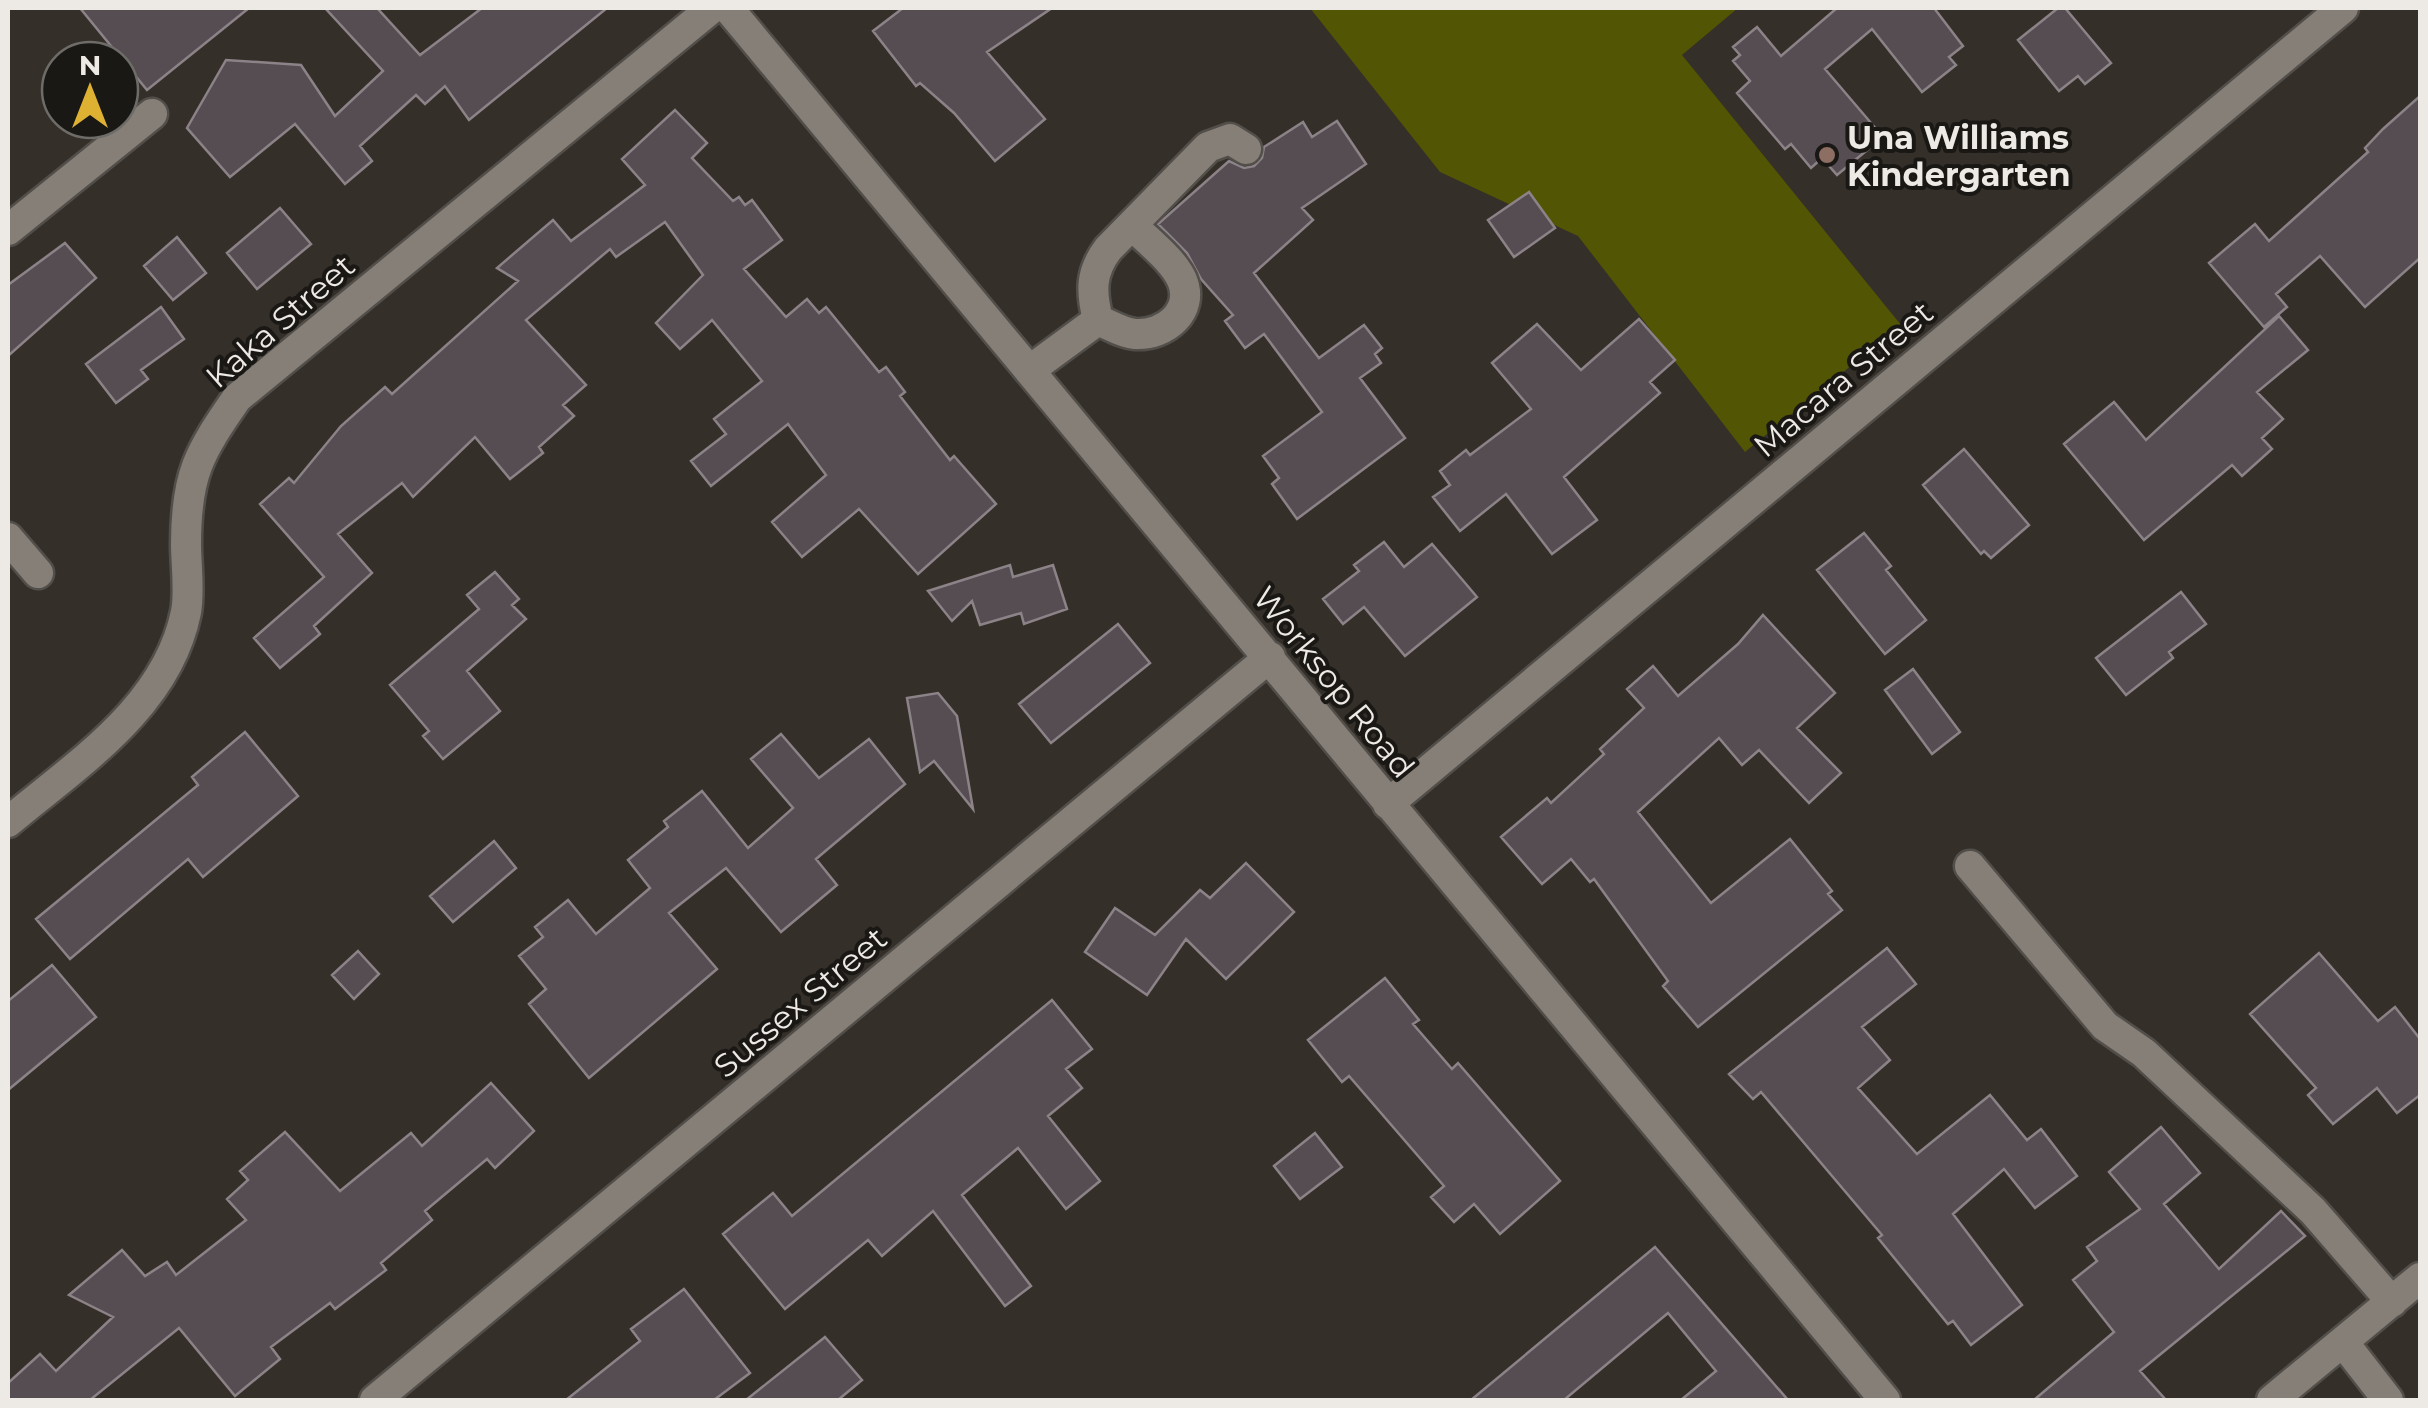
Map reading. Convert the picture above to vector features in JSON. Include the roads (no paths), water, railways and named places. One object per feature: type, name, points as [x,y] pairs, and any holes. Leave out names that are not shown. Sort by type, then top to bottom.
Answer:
[{"type":"street","name":"Kaka Street","points":[[8,822],[118,730],[164,673],[186,611],[186,523],[196,457],[237,398],[712,8]]},
{"type":"street","name":"Worksop Road","points":[[728,8],[1885,1400]]},
{"type":"street","name":"Macara Street","points":[[1388,804],[2343,8]]},
{"type":"street","points":[[8,230],[152,114]]},
{"type":"street","points":[[1098,320],[1091,289],[1094,274],[1108,249],[1208,147],[1230,140],[1246,149]]},
{"type":"street","points":[[1098,320],[1138,334],[1165,329],[1182,311],[1184,284],[1177,271],[1134,226]]},
{"type":"street","points":[[1030,370],[1098,320]]},
{"type":"street","points":[[8,538],[38,573]]},
{"type":"street","name":"Sussex Street","points":[[375,1400],[1270,658]]},
{"type":"street","points":[[1970,866],[2105,1026],[2144,1053],[2313,1211],[2392,1302]]},
{"type":"street","points":[[2272,1400],[2420,1278]]},
{"type":"street","points":[[2344,1342],[2388,1400]]},
{"type":"place","name":"Una Williams Kindergarten","points":[[1827,155]]}]
